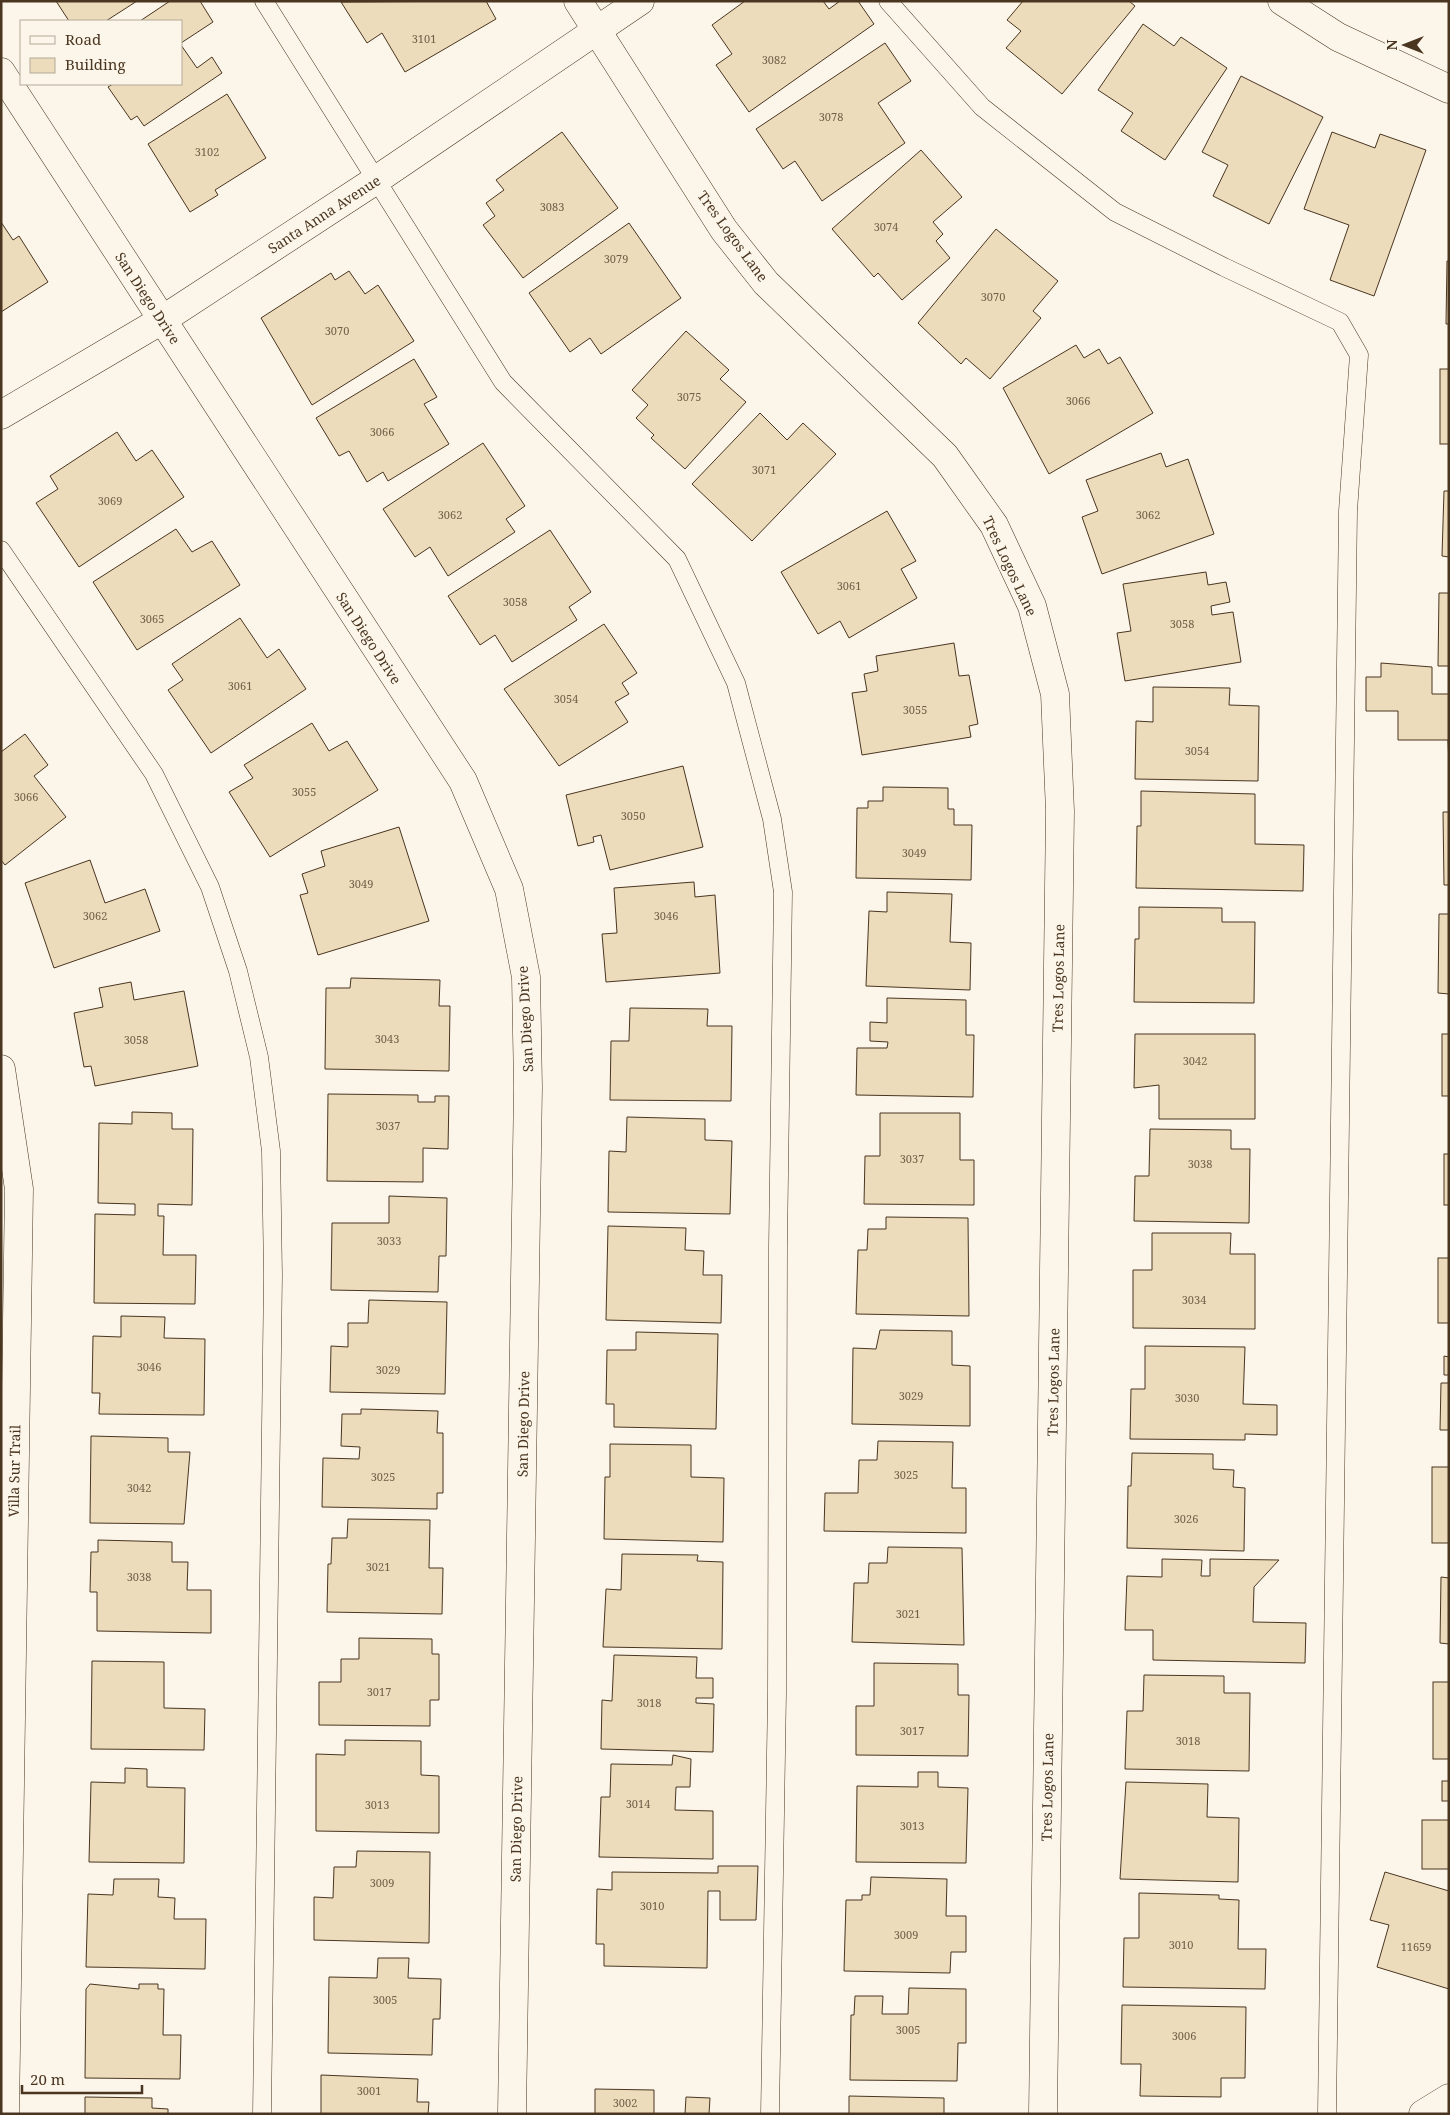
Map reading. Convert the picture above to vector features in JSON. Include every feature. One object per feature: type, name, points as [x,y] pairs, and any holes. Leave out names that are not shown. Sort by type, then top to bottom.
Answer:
[{"type":"street","name":"Tres Logos Lane","points":[[578,1],[724,230],[766,283],[945,456],[994,525],[1032,606],[1054,694],[1060,811],[1043,2114]]},
{"type":"street","name":"Santa Anna Avenue","points":[[1,415],[162,320],[376,180],[640,1]]},
{"type":"street","points":[[1282,1],[1338,37],[1449,89]]},
{"type":"street","name":"San Diego Drive","points":[[1,72],[463,781],[509,889],[526,977],[528,1087],[512,2114]]},
{"type":"street","name":"Villa Sur Trail","points":[[1,1069],[19,1189],[5,2114]]},
{"type":"street","points":[[1423,2114],[1449,2098]]},
{"type":"lane","points":[[264,1],[503,382],[677,559],[736,683],[772,819],[783,892],[778,1246],[777,1683],[770,2114]]},
{"type":"lane","points":[[888,1],[982,107],[1116,212],[1224,267],[1340,322],[1359,354],[1348,511],[1328,2114]]},
{"type":"lane","points":[[1,550],[154,774],[210,886],[238,971],[258,1057],[271,1151],[273,1275],[262,2114]]},
{"type":"building","points":[[56,1],[137,1],[108,20],[68,20]]},
{"type":"building","points":[[170,1],[200,1],[213,22],[182,42],[182,20],[142,20]]},
{"type":"building","points":[[486,1],[496,19],[405,72],[382,33],[367,43],[341,2]]},
{"type":"building","points":[[745,1],[823,1],[829,9],[840,1],[858,1],[874,24],[749,112],[716,65],[732,54],[712,25]]},
{"type":"building","points":[[1023,1],[1129,1],[1135,6],[1062,94],[1006,48],[1021,31],[1007,20]]},
{"type":"building","points":[[1143,24],[1174,46],[1181,37],[1227,68],[1165,160],[1121,131],[1133,113],[1098,90]]},
{"type":"building","points":[[885,43],[911,81],[878,103],[905,143],[822,201],[795,161],[783,169],[756,129]]},
{"type":"building","points":[[182,46],[197,68],[212,57],[222,73],[144,126],[137,116],[131,120],[108,87],[111,85],[182,85]]},
{"type":"building","points":[[1241,76],[1323,117],[1269,224],[1213,196],[1228,165],[1202,152]]},
{"type":"building","points":[[227,94],[266,158],[215,190],[218,195],[190,212],[148,144]]},
{"type":"building","points":[[562,132],[618,208],[523,278],[483,225],[495,216],[486,203],[504,190],[496,180]]},
{"type":"building","points":[[1332,132],[1375,148],[1380,134],[1426,150],[1374,296],[1330,280],[1349,225],[1304,209]]},
{"type":"building","points":[[921,150],[962,197],[933,222],[943,234],[936,241],[950,258],[902,300],[878,273],[874,277],[832,229]]},
{"type":"building","points":[[1,222],[13,240],[19,236],[48,282],[1,312]]},
{"type":"building","points":[[629,223],[681,298],[601,354],[590,338],[570,352],[529,293]]},
{"type":"building","points":[[996,229],[1058,281],[1033,311],[1041,318],[990,379],[966,358],[961,364],[918,323]]},
{"type":"building","points":[[1447,261],[1449,261],[1449,324],[1446,324]]},
{"type":"building","points":[[349,271],[365,294],[378,285],[414,341],[312,405],[261,318],[331,273],[335,280]]},
{"type":"building","points":[[686,331],[729,370],[720,379],[746,402],[685,469],[651,438],[654,435],[636,418],[648,405],[632,390]]},
{"type":"building","points":[[1076,345],[1084,358],[1099,349],[1108,364],[1120,357],[1153,413],[1049,474],[1003,388]]},
{"type":"building","points":[[414,359],[437,397],[424,404],[449,444],[388,481],[383,472],[367,482],[349,451],[339,456],[316,418]]},
{"type":"building","points":[[1440,369],[1449,369],[1449,444],[1440,444]]},
{"type":"building","points":[[760,413],[787,440],[803,423],[836,454],[752,541],[692,484]]},
{"type":"building","points":[[117,432],[136,461],[152,450],[184,497],[79,567],[36,503],[58,489],[50,476]]},
{"type":"building","points":[[483,443],[525,506],[506,519],[515,532],[448,576],[430,547],[415,557],[383,509]]},
{"type":"building","points":[[1161,453],[1166,467],[1188,459],[1214,534],[1102,574],[1082,517],[1098,511],[1086,480]]},
{"type":"building","points":[[1444,491],[1449,491],[1449,557],[1442,556]]},
{"type":"building","points":[[887,511],[916,561],[901,569],[917,598],[849,638],[840,621],[818,634],[781,572]]},
{"type":"building","points":[[176,529],[192,552],[212,541],[240,585],[137,650],[93,582]]},
{"type":"building","points":[[550,530],[591,592],[569,607],[577,620],[512,662],[495,635],[480,645],[448,596]]},
{"type":"building","points":[[1206,572],[1208,585],[1226,582],[1230,602],[1211,606],[1212,615],[1233,612],[1241,662],[1125,681],[1117,633],[1131,631],[1123,584]]},
{"type":"building","points":[[1439,593],[1449,593],[1449,666],[1438,666]]},
{"type":"building","points":[[240,618],[267,658],[279,649],[306,689],[211,753],[168,690],[183,680],[172,664]]},
{"type":"building","points":[[604,624],[637,673],[622,683],[629,694],[615,702],[628,722],[559,766],[504,689]]},
{"type":"building","points":[[954,643],[959,676],[969,675],[978,724],[969,726],[971,737],[862,755],[852,693],[867,691],[864,674],[878,671],[876,656]]},
{"type":"building","points":[[1381,663],[1432,667],[1432,694],[1449,694],[1449,766],[1448,740],[1398,740],[1398,711],[1366,711],[1366,677],[1381,677]]},
{"type":"building","points":[[1153,687],[1230,688],[1229,705],[1259,706],[1258,781],[1135,779],[1136,721],[1153,722]]},
{"type":"building","points":[[312,723],[329,751],[347,741],[378,790],[270,857],[229,792],[253,778],[244,765]]},
{"type":"building","points":[[25,734],[48,765],[34,776],[66,817],[5,865],[1,860],[1,752]]},
{"type":"building","points":[[683,766],[703,847],[610,870],[601,835],[593,837],[594,842],[578,846],[566,795]]},
{"type":"building","points":[[883,787],[948,788],[948,809],[954,809],[954,825],[972,825],[971,880],[856,878],[857,808],[868,808],[868,801],[883,801]]},
{"type":"building","points":[[1141,791],[1255,794],[1255,844],[1304,845],[1303,891],[1136,888],[1137,826],[1141,826]]},
{"type":"building","points":[[1443,812],[1449,812],[1449,885],[1444,885]]},
{"type":"building","points":[[399,827],[429,921],[318,955],[300,895],[308,893],[302,874],[325,866],[321,851]]},
{"type":"building","points":[[90,860],[105,903],[145,889],[160,931],[54,968],[25,883]]},
{"type":"building","points":[[694,882],[695,897],[715,895],[720,973],[606,982],[602,934],[617,933],[614,888]]},
{"type":"building","points":[[887,892],[952,894],[950,942],[971,943],[970,990],[866,986],[869,911],[887,912]]},
{"type":"building","points":[[1139,907],[1222,908],[1222,922],[1255,922],[1254,1003],[1134,1002],[1135,939],[1139,939]]},
{"type":"building","points":[[1439,914],[1449,914],[1449,994],[1438,993]]},
{"type":"building","points":[[351,978],[440,980],[439,1006],[450,1006],[449,1071],[325,1069],[326,988],[350,988]]},
{"type":"building","points":[[131,982],[134,1000],[184,991],[198,1066],[95,1086],[91,1066],[84,1067],[74,1013],[103,1007],[99,988]]},
{"type":"building","points":[[887,998],[966,1000],[966,1035],[974,1035],[973,1097],[856,1095],[857,1048],[887,1048],[888,1042],[870,1041],[870,1022],[887,1023]]},
{"type":"building","points":[[630,1008],[708,1009],[707,1026],[732,1026],[731,1101],[610,1100],[611,1041],[629,1041]]},
{"type":"building","points":[[1135,1034],[1255,1034],[1255,1119],[1159,1119],[1159,1085],[1134,1088]]},
{"type":"building","points":[[1442,1034],[1449,1034],[1449,1096],[1442,1096]]},
{"type":"building","points":[[328,1094],[418,1095],[418,1102],[435,1102],[435,1096],[449,1096],[448,1149],[423,1148],[423,1182],[327,1181]]},
{"type":"building","points":[[132,1112],[172,1113],[172,1129],[193,1129],[192,1205],[158,1204],[158,1216],[164,1216],[163,1255],[196,1255],[195,1304],[94,1303],[95,1214],[135,1215],[135,1204],[98,1203],[99,1123],[132,1124]]},
{"type":"building","points":[[880,1113],[960,1113],[960,1160],[974,1160],[974,1205],[864,1204],[865,1156],[880,1156]]},
{"type":"building","points":[[627,1117],[705,1119],[705,1140],[732,1141],[730,1214],[608,1212],[609,1151],[626,1152]]},
{"type":"building","points":[[1150,1129],[1231,1130],[1231,1149],[1250,1149],[1249,1223],[1134,1221],[1135,1176],[1149,1176]]},
{"type":"building","points":[[1444,1154],[1449,1154],[1449,1205],[1444,1205]]},
{"type":"building","points":[[389,1196],[447,1198],[446,1256],[439,1256],[438,1292],[331,1290],[332,1223],[389,1223]]},
{"type":"building","points":[[886,1217],[968,1218],[969,1316],[856,1314],[858,1250],[867,1250],[868,1229],[886,1229]]},
{"type":"building","points":[[608,1226],[686,1228],[685,1250],[704,1251],[703,1275],[722,1275],[721,1323],[606,1320]]},
{"type":"building","points":[[1152,1233],[1231,1233],[1230,1254],[1255,1254],[1255,1329],[1133,1328],[1133,1270],[1152,1270]]},
{"type":"building","points":[[1438,1258],[1449,1258],[1449,1323],[1438,1323]]},
{"type":"building","points":[[369,1300],[447,1302],[445,1394],[330,1392],[331,1346],[348,1347],[348,1323],[368,1323]]},
{"type":"building","points":[[121,1316],[165,1317],[164,1338],[205,1339],[204,1415],[99,1414],[100,1393],[92,1393],[93,1336],[121,1337]]},
{"type":"building","points":[[880,1330],[952,1331],[952,1365],[970,1366],[970,1426],[852,1424],[853,1348],[876,1349]]},
{"type":"building","points":[[636,1332],[718,1334],[716,1429],[614,1427],[614,1404],[606,1404],[607,1350],[636,1350]]},
{"type":"building","points":[[1145,1346],[1245,1347],[1243,1404],[1277,1405],[1277,1435],[1245,1434],[1245,1440],[1130,1439],[1131,1389],[1145,1389]]},
{"type":"building","points":[[1444,1356],[1449,1357],[1449,1375],[1444,1375]]},
{"type":"building","points":[[1441,1383],[1449,1383],[1449,1430],[1440,1430]]},
{"type":"building","points":[[361,1409],[438,1411],[437,1433],[443,1433],[443,1493],[437,1493],[437,1509],[322,1507],[323,1458],[359,1459],[360,1447],[341,1446],[342,1414],[361,1414]]},
{"type":"building","points":[[91,1436],[168,1438],[168,1452],[190,1452],[184,1524],[90,1523]]},
{"type":"building","points":[[878,1441],[953,1442],[952,1488],[966,1488],[966,1533],[824,1531],[825,1493],[858,1493],[859,1460],[877,1460]]},
{"type":"building","points":[[610,1444],[691,1445],[691,1477],[724,1478],[723,1542],[604,1539],[605,1477],[610,1477]]},
{"type":"building","points":[[1132,1453],[1213,1454],[1213,1469],[1234,1470],[1233,1487],[1245,1488],[1244,1551],[1127,1548],[1128,1486],[1131,1486]]},
{"type":"building","points":[[1432,1467],[1449,1467],[1449,1543],[1432,1543]]},
{"type":"building","points":[[348,1519],[430,1520],[429,1568],[443,1568],[442,1614],[327,1612],[328,1564],[331,1564],[332,1538],[347,1538]]},
{"type":"building","points":[[98,1540],[172,1542],[172,1562],[188,1562],[187,1590],[211,1590],[211,1633],[97,1631],[97,1592],[90,1592],[91,1552],[98,1552]]},
{"type":"building","points":[[888,1547],[962,1548],[964,1645],[852,1642],[854,1583],[868,1583],[869,1563],[887,1563]]},
{"type":"building","points":[[622,1554],[698,1555],[697,1561],[723,1562],[722,1649],[603,1647],[606,1589],[621,1590]]},
{"type":"building","points":[[1162,1559],[1202,1560],[1201,1576],[1210,1576],[1210,1559],[1279,1560],[1254,1587],[1253,1622],[1306,1623],[1305,1663],[1153,1660],[1153,1630],[1125,1630],[1127,1576],[1162,1577]]},
{"type":"building","points":[[1441,1577],[1449,1578],[1449,1644],[1440,1643]]},
{"type":"building","points":[[359,1638],[432,1639],[432,1654],[439,1654],[439,1700],[430,1700],[430,1726],[319,1725],[319,1682],[341,1682],[341,1659],[359,1659]]},
{"type":"building","points":[[614,1655],[697,1657],[696,1678],[713,1678],[713,1698],[696,1698],[696,1703],[714,1704],[713,1752],[601,1749],[602,1700],[612,1701]]},
{"type":"building","points":[[92,1661],[164,1662],[164,1708],[205,1709],[204,1750],[91,1749]]},
{"type":"building","points":[[874,1663],[958,1664],[958,1695],[969,1695],[968,1756],[856,1755],[856,1706],[874,1706]]},
{"type":"building","points":[[1144,1675],[1224,1676],[1224,1693],[1250,1693],[1249,1771],[1125,1769],[1127,1711],[1143,1711]]},
{"type":"building","points":[[1433,1682],[1449,1682],[1449,1759],[1433,1759]]},
{"type":"building","points":[[345,1740],[421,1741],[421,1775],[439,1776],[439,1833],[316,1831],[316,1754],[345,1755]]},
{"type":"building","points":[[673,1755],[691,1759],[690,1787],[676,1787],[675,1810],[713,1811],[713,1859],[599,1857],[601,1797],[610,1797],[611,1764],[672,1765]]},
{"type":"building","points":[[125,1768],[147,1769],[147,1787],[185,1788],[184,1863],[89,1862],[91,1782],[125,1783]]},
{"type":"building","points":[[918,1772],[938,1772],[938,1787],[968,1788],[966,1863],[856,1862],[857,1786],[918,1787]]},
{"type":"building","points":[[1442,1781],[1449,1781],[1449,1801],[1442,1801]]},
{"type":"building","points":[[1126,1782],[1208,1784],[1207,1817],[1239,1818],[1238,1882],[1120,1879]]},
{"type":"building","points":[[1422,1820],[1449,1820],[1449,1869],[1422,1869]]},
{"type":"building","points":[[357,1851],[430,1852],[429,1943],[314,1940],[314,1897],[333,1898],[334,1867],[356,1867]]},
{"type":"building","points":[[718,1866],[758,1866],[756,1920],[720,1920],[720,1891],[708,1891],[707,1968],[604,1966],[604,1944],[596,1944],[597,1889],[612,1890],[612,1872],[718,1873]]},
{"type":"building","points":[[1385,1872],[1449,1891],[1449,1989],[1377,1967],[1389,1925],[1370,1920]]},
{"type":"building","points":[[871,1877],[947,1879],[946,1916],[966,1916],[966,1952],[951,1952],[950,1973],[844,1971],[846,1900],[862,1900],[862,1895],[870,1895]]},
{"type":"building","points":[[114,1879],[159,1879],[158,1897],[175,1898],[174,1919],[206,1919],[205,1969],[86,1967],[88,1894],[113,1895]]},
{"type":"building","points":[[1139,1893],[1219,1895],[1219,1899],[1239,1900],[1238,1949],[1266,1949],[1265,1989],[1123,1987],[1124,1938],[1139,1938]]},
{"type":"building","points":[[378,1958],[409,1958],[408,1978],[441,1979],[440,2019],[433,2019],[432,2055],[328,2053],[329,1977],[377,1978]]},
{"type":"building","points":[[90,1984],[139,1989],[139,1984],[158,1984],[158,1989],[164,1989],[163,2035],[181,2035],[180,2079],[85,2078],[86,1989]]},
{"type":"building","points":[[909,1988],[966,1989],[966,2043],[958,2043],[957,2081],[850,2080],[851,2015],[854,2015],[855,1996],[883,1996],[882,2014],[908,2014]]},
{"type":"building","points":[[1122,2005],[1246,2007],[1245,2078],[1221,2078],[1221,2097],[1140,2096],[1141,2064],[1121,2064]]},
{"type":"building","points":[[321,2075],[418,2079],[417,2102],[429,2102],[428,2114],[321,2114]]},
{"type":"building","points":[[595,2089],[654,2090],[654,2114],[595,2114]]},
{"type":"building","points":[[849,2096],[944,2098],[944,2114],[849,2114]]},
{"type":"building","points":[[85,2097],[152,2098],[152,2108],[168,2109],[168,2114],[85,2114]]},
{"type":"building","points":[[686,2097],[710,2098],[709,2114],[685,2114]]}]
